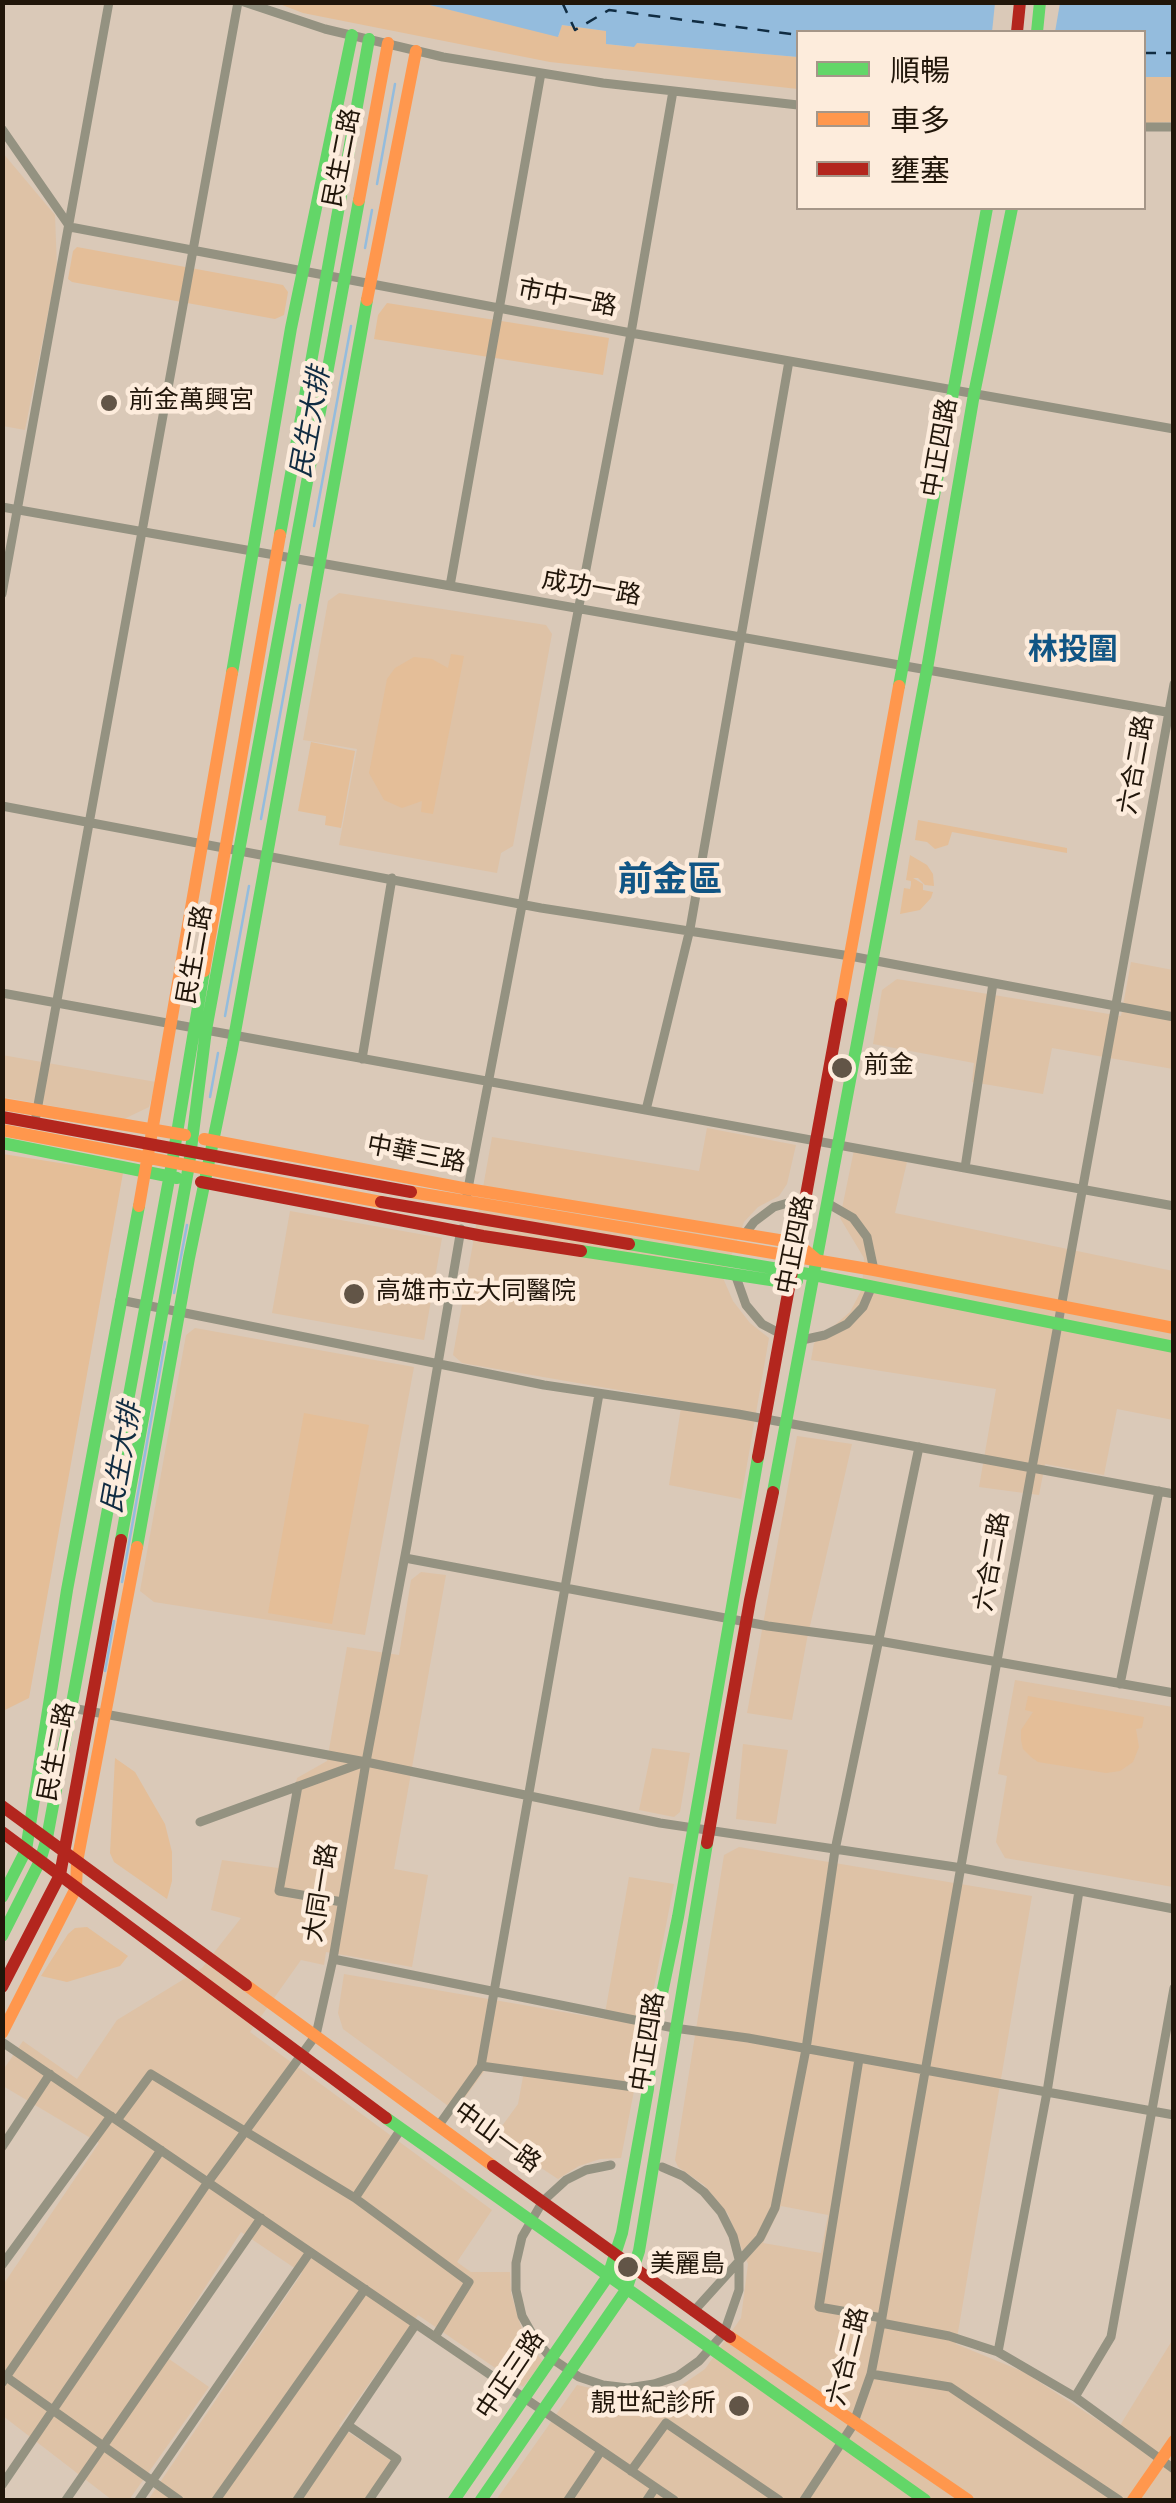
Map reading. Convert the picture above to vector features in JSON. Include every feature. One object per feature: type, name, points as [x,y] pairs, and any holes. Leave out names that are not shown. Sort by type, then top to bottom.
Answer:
[{"type":"main road","points":[[1017,30],[1020,2]]},
{"type":"main road","points":[[1037,30],[1040,2]]},
{"type":"main road","points":[[2,1896],[26,1850],[67,1590],[152,1136],[303,272],[352,35]]},
{"type":"main road","name":"民生二路","points":[[2,1936],[40,1861],[46,1838],[200,1029],[276,555],[370,39]]},
{"type":"main road","name":"民生二路","points":[[232,848],[293,558],[388,44]]},
{"type":"main road","points":[[2,2034],[76,1888],[76,1862],[416,50]]},
{"type":"main road","name":"中正四路","points":[[608,2276],[622,2233],[728,1618],[987,210]]},
{"type":"main road","name":"中正四路","points":[[626,2290],[655,2165],[674,2028],[747,1621],[974,394],[1012,210]]},
{"type":"main road","name":"民生二路","points":[[2,1987],[60,1875],[190,1158],[200,1029]]},
{"type":"main road","name":"中華三路","points":[[2,1104],[34,1129]]},
{"type":"main road","name":"中華三路","points":[[2,1117],[171,1170],[190,1158],[210,1154],[745,1234],[814,1275],[1174,1347]]},
{"type":"main road","name":"中華三路","points":[[2,1143],[34,1129]]},
{"type":"main road","name":"中華三路","points":[[2,1130],[152,1136],[176,1141],[205,1183],[736,1274],[816,1260],[1174,1328]]},
{"type":"main road","name":"中華三路","points":[[190,1158],[210,1154],[462,1224],[793,1264]]},
{"type":"main road","name":"中華三路","points":[[466,1195],[793,1264]]},
{"type":"main road","name":"中山一路","points":[[2,1806],[692,2312],[968,2500]]},
{"type":"main road","name":"中山一路","points":[[2,1832],[300,2058],[925,2500]]},
{"type":"main road","name":"中正三路","points":[[454,2500],[608,2276]]},
{"type":"main road","name":"中正三路","points":[[480,2500],[626,2290]]},
{"type":"main road","points":[[1132,2500],[1174,2441]]},
{"type":"street","points":[[2,594],[109,2]]},
{"type":"street","points":[[34,1129],[241,2],[416,50],[541,72],[796,105]]},
{"type":"street","points":[[450,586],[541,72]]},
{"type":"street","name":"大同一路","points":[[2,2485],[208,2182],[316,2035],[405,1558],[466,1195],[631,334],[673,91]]},
{"type":"street","points":[[1146,127],[1174,128]]},
{"type":"street","points":[[2,129],[70,227]]},
{"type":"street","name":"市中一路","points":[[70,227],[631,334],[1174,429]]},
{"type":"street","points":[[646,1110],[690,929],[790,361]]},
{"type":"street","name":"成功一路","points":[[2,506],[1170,713]]},
{"type":"street","name":"六合二路","points":[[804,2500],[843,2444],[871,2374],[1174,684]]},
{"type":"street","points":[[2,806],[520,903],[850,956],[1174,1017]]},
{"type":"street","points":[[362,1059],[392,878]]},
{"type":"street","points":[[964,1168],[992,984]]},
{"type":"street","points":[[2,993],[1174,1206]]},
{"type":"street","points":[[745,1234],[774,1207],[805,1198]]},
{"type":"street","points":[[827,1203],[853,1218],[867,1237],[874,1270]]},
{"type":"street","points":[[736,1274],[746,1305],[762,1324],[781,1334]]},
{"type":"street","points":[[802,1340],[825,1335],[846,1324],[863,1307],[872,1286]]},
{"type":"street","points":[[120,1300],[436,1364],[766,1419],[1174,1494]]},
{"type":"street","points":[[438,2125],[481,2066],[599,1394]]},
{"type":"street","points":[[692,2312],[760,2238],[776,2208],[806,2049],[835,1850],[918,1447]]},
{"type":"street","points":[[1120,1684],[1160,1491]]},
{"type":"street","points":[[405,1558],[728,1618],[1174,1693]]},
{"type":"street","points":[[50,1704],[693,1828],[962,1868],[1174,1909]]},
{"type":"street","points":[[200,1822],[366,1762]]},
{"type":"street","points":[[298,1786],[279,1891],[342,1902]]},
{"type":"street","points":[[998,2352],[1047,2092],[1079,1891]]},
{"type":"street","points":[[333,1959],[674,2028],[1174,2115]]},
{"type":"street","points":[[1075,2397],[1111,2337],[1174,1988]]},
{"type":"street","points":[[2,2042],[674,2500]]},
{"type":"street","points":[[859,2058],[820,2307],[949,2336],[998,2352],[1075,2397],[1174,2469]]},
{"type":"street","points":[[481,2066],[648,2089]]},
{"type":"street","points":[[2,2147],[50,2074]]},
{"type":"street","points":[[2,2265],[151,2074],[355,2198],[469,2282],[435,2337]]},
{"type":"street","points":[[355,2198],[401,2129]]},
{"type":"street","points":[[162,2150],[4,2378],[178,2500]]},
{"type":"street","points":[[611,2165],[586,2170],[558,2186],[543,2201],[529,2220],[516,2264],[516,2290],[522,2316],[551,2358],[569,2372],[603,2385],[628,2388],[678,2376],[712,2350],[724,2333],[739,2290],[739,2259],[721,2212],[683,2176],[662,2168]]},
{"type":"street","points":[[66,2500],[261,2218]]},
{"type":"street","points":[[139,2500],[310,2252]]},
{"type":"street","points":[[216,2500],[364,2289]]},
{"type":"street","points":[[297,2500],[416,2324]]},
{"type":"street","points":[[871,2374],[950,2387],[1119,2500]]},
{"type":"street","points":[[631,2471],[666,2423],[779,2500]]},
{"type":"street","points":[[349,2426],[397,2459],[369,2500]]},
{"type":"street","points":[[568,2500],[601,2450]]},
{"type":"street","points":[[646,2500],[655,2488]]},
{"type":"shaded area","points":[[277,3],[422,3],[559,36],[561,25],[606,31],[606,44],[633,47],[636,43],[796,57],[796,89],[550,62],[303,13]]},
{"type":"shaded area","points":[[1146,77],[1173,77],[1173,122],[1146,123]]},
{"type":"shaded area","points":[[2,152],[55,215],[57,268],[25,430],[3,426]]},
{"type":"shaded area","points":[[77,247],[283,285],[288,292],[284,315],[275,319],[72,282],[68,279]]},
{"type":"shaded area","points":[[387,303],[609,338],[603,375],[374,339],[378,315]]},
{"type":"shaded area","points":[[339,593],[546,625],[552,634],[513,846],[501,853],[497,873],[339,845],[357,749],[303,740],[328,601]]},
{"type":"shaded area","points":[[451,654],[464,656],[433,814],[421,812],[422,801],[402,808],[384,800],[369,773],[387,679],[395,668],[414,657],[432,659],[448,668]]},
{"type":"shaded area","points":[[311,742],[355,751],[341,828],[325,825],[326,816],[298,811]]},
{"type":"shaded area","points":[[918,820],[1067,848],[1067,853],[952,832],[948,845],[935,849],[927,842],[915,840]]},
{"type":"shaded area","points":[[910,855],[927,865],[934,886],[913,878],[923,884],[923,890],[933,892],[920,910],[900,914],[904,888],[910,889],[911,885],[906,880]]},
{"type":"shaded area","points":[[1131,962],[1173,970],[1173,1069],[1052,1048],[1043,1094],[972,1082],[974,1063],[873,1044],[882,990],[897,979],[1121,1016]]},
{"type":"shaded area","points":[[2,1055],[156,1082],[149,1107],[124,1119],[3,1097]]},
{"type":"shaded area","points":[[707,1128],[796,1145],[787,1184],[779,1196],[758,1207],[744,1222],[723,1278],[733,1301],[750,1323],[769,1338],[741,1499],[669,1485],[682,1401],[462,1363],[453,1355],[492,1137],[699,1171]]},
{"type":"shaded area","points":[[854,1150],[907,1162],[895,1213],[1173,1271],[1173,1420],[1117,1409],[1104,1475],[1045,1464],[1039,1495],[979,1487],[996,1389],[811,1360],[814,1343],[850,1312],[862,1289],[864,1258],[840,1218]]},
{"type":"shaded area","points":[[3,1154],[123,1173],[29,1698],[3,1711]]},
{"type":"shaded area","name":"高雄市立大同醫院","points":[[290,1211],[442,1238],[424,1340],[272,1313]]},
{"type":"shaded area","points":[[195,1328],[414,1367],[365,1635],[154,1602],[140,1591],[186,1335]]},
{"type":"shaded area","points":[[304,1413],[369,1425],[332,1624],[268,1613]]},
{"type":"shaded area","points":[[797,1436],[852,1444],[792,1720],[747,1713]]},
{"type":"shaded area","points":[[421,1572],[446,1575],[394,1869],[428,1875],[412,1967],[326,1952],[324,1965],[301,1960],[250,2032],[492,2210],[457,2262],[471,2272],[510,2272],[511,2293],[524,2337],[543,2362],[523,2387],[418,2315],[339,2426],[392,2461],[364,2500],[148,2500],[302,2273],[241,2232],[162,2354],[209,2387],[129,2500],[112,2500],[3,2416],[3,2285],[99,2143],[3,2086],[3,2070],[23,2041],[77,2079],[117,2020],[202,1968],[241,1918],[211,1910],[222,1860],[278,1868],[297,1778],[327,1761],[347,1647],[399,1655],[411,1580]]},
{"type":"shaded area","points":[[1015,1680],[1173,1707],[1173,1887],[1005,1858],[996,1842],[1007,1776],[998,1774]]},
{"type":"shaded area","points":[[1028,1696],[1144,1717],[1142,1728],[1136,1729],[1139,1747],[1133,1762],[1120,1771],[1106,1773],[1038,1762],[1023,1749],[1021,1740],[1021,1730],[1033,1712],[1025,1710]]},
{"type":"shaded area","points":[[743,1744],[788,1750],[776,1824],[736,1819]]},
{"type":"shaded area","points":[[652,1748],[690,1753],[680,1812],[674,1817],[639,1810]]},
{"type":"shaded area","points":[[115,1758],[135,1772],[165,1824],[172,1852],[172,1881],[167,1899],[114,1862],[110,1853]]},
{"type":"shaded area","points":[[739,1847],[1032,1896],[956,2344],[1024,2372],[1116,2432],[1173,2339],[1173,2500],[496,2500],[577,2385],[627,2396],[676,2389],[705,2369],[741,2318],[748,2264],[728,2214],[704,2185],[678,2167],[675,2160],[724,1855]],"holes":[[[781,2206],[828,2215],[821,2253],[763,2243]]]},
{"type":"shaded area","points":[[629,1877],[674,1884],[621,2158],[579,2166],[558,2179],[494,2137],[518,2104],[524,2071],[488,2066],[455,2111],[343,2029],[338,2013],[344,1974],[604,2019]]},
{"type":"shaded area","points":[[87,1927],[128,1956],[120,1966],[67,1982],[41,1976],[68,1934],[75,1928]]},
{"type":"water","points":[[422,3],[1173,3],[1173,77],[1146,77],[1146,30],[796,30],[796,57],[637,43],[634,47],[606,44],[606,31],[562,25],[558,37]]},
{"type":"pier","points":[[995,3],[1060,3],[1055,30],[992,30]]},
{"type":"waterway","name":"民生大排","points":[[377,184],[395,84]]},
{"type":"waterway","name":"民生大排","points":[[365,248],[372,210]]},
{"type":"waterway","name":"民生大排","points":[[314,526],[351,326]]},
{"type":"waterway","name":"民生大排","points":[[261,819],[300,605]]},
{"type":"waterway","name":"民生大排","points":[[225,1016],[249,886]]},
{"type":"waterway","name":"民生大排","points":[[210,1097],[218,1053]]},
{"type":"waterway","name":"民生大排","points":[[174,1293],[187,1225]]},
{"type":"waterway","name":"民生大排","points":[[122,1582],[165,1342]]},
{"type":"waterway","name":"民生大排","points":[[105,1671],[114,1621]]},
{"type":"ferry route","points":[[562,2],[575,30],[609,10],[796,35]]},
{"type":"ferry route","points":[[1146,53],[1174,53]]},
{"type":"traffic: fast","points":[[1037,30],[1040,2]]},
{"type":"traffic: fast","points":[[232,673],[291,328],[352,35]]},
{"type":"traffic: fast","points":[[280,535],[369,39]]},
{"type":"traffic: fast","points":[[121,1540],[189,1165],[206,1030],[359,200]]},
{"type":"traffic: fast","points":[[899,686],[987,210]]},
{"type":"traffic: fast","points":[[773,1492],[927,669],[974,394],[1012,210]]},
{"type":"traffic: fast","points":[[137,1547],[189,1258],[232,1049],[367,300]]},
{"type":"traffic: fast","points":[[2,1936],[40,1861],[47,1838],[204,971]]},
{"type":"traffic: fast","points":[[2,1143],[177,1178]]},
{"type":"traffic: fast","points":[[2,1897],[26,1850],[67,1590],[139,1206]]},
{"type":"traffic: fast","points":[[629,1244],[814,1275],[1174,1347]]},
{"type":"traffic: fast","points":[[581,1251],[797,1281]]},
{"type":"traffic: fast","points":[[454,2500],[608,2276],[622,2233],[648,2089],[652,2041],[678,1917],[758,1457]]},
{"type":"traffic: fast","points":[[481,2500],[626,2290],[639,2251],[707,1843]]},
{"type":"traffic: fast","points":[[386,2118],[925,2500]]},
{"type":"traffic: slow","points":[[359,200],[388,43]]},
{"type":"traffic: slow","points":[[367,300],[416,51]]},
{"type":"traffic: slow","points":[[204,971],[280,535]]},
{"type":"traffic: slow","points":[[139,1206],[232,673]]},
{"type":"traffic: slow","points":[[841,1004],[899,686]]},
{"type":"traffic: slow","points":[[2,1104],[185,1135]]},
{"type":"traffic: slow","points":[[2,1130],[381,1202]]},
{"type":"traffic: slow","points":[[204,1139],[468,1189],[797,1243],[817,1260]]},
{"type":"traffic: slow","points":[[411,1192],[874,1270],[1174,1328]]},
{"type":"traffic: slow","points":[[2,2033],[76,1888],[77,1862],[137,1547]]},
{"type":"traffic: slow","points":[[246,1985],[493,2166]]},
{"type":"traffic: slow","points":[[730,2337],[968,2500]]},
{"type":"traffic: slow","points":[[1133,2500],[1174,2441]]},
{"type":"traffic: jam","points":[[1017,30],[1020,2]]},
{"type":"traffic: jam","points":[[758,1457],[841,1004]]},
{"type":"traffic: jam","points":[[2,1117],[411,1192]]},
{"type":"traffic: jam","points":[[201,1182],[581,1251]]},
{"type":"traffic: jam","points":[[381,1202],[629,1244]]},
{"type":"traffic: jam","points":[[707,1843],[773,1492]]},
{"type":"traffic: jam","points":[[2,1987],[60,1875],[121,1540]]},
{"type":"traffic: jam","points":[[2,1806],[246,1985]]},
{"type":"traffic: jam","points":[[2,1832],[386,2118]]},
{"type":"traffic: jam","points":[[493,2166],[730,2337]]},
{"type":"place","name":"前金萬興宮","points":[[109,403]]},
{"type":"place","name":"前金","points":[[842,1068]]},
{"type":"place","name":"高雄市立大同醫院","points":[[354,1294]]},
{"type":"place","name":"美麗島","points":[[628,2267]]},
{"type":"place","name":"靚世紀診所","points":[[739,2406]]},
{"type":"district","name":"林投圍","points":[[1073,652]]},
{"type":"district","name":"前金區","points":[[670,883]]}]
